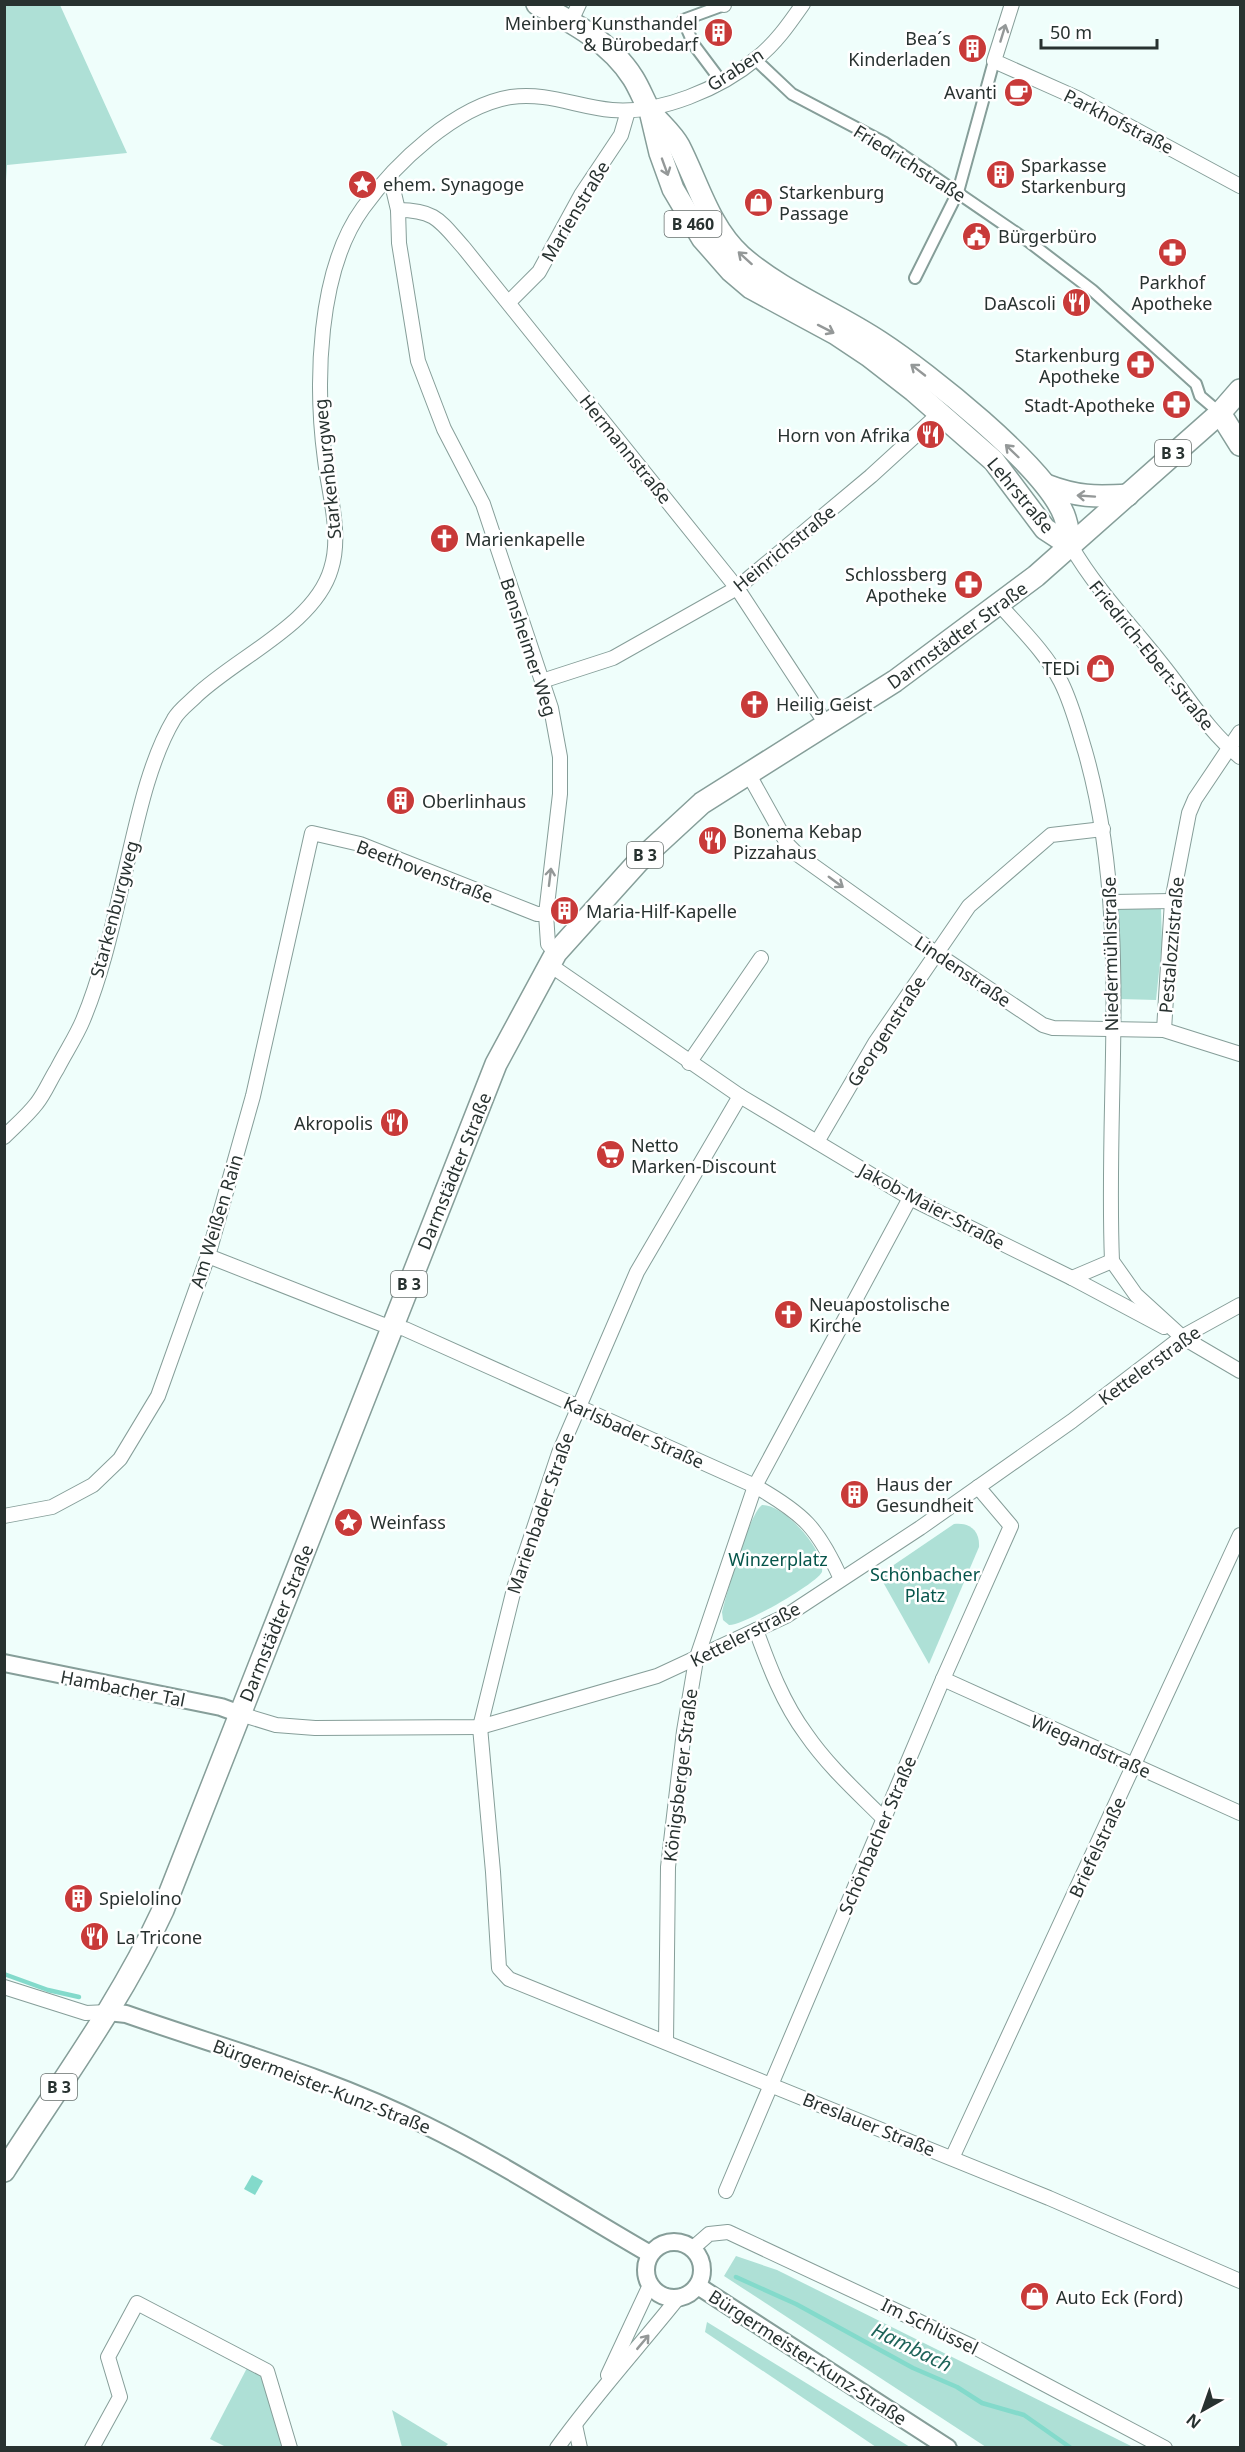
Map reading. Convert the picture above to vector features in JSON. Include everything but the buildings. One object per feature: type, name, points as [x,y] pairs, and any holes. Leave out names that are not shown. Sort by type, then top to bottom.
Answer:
[{"type":"main road","name":"B 460","points":[[537,4],[575,13],[596,39],[624,66],[650,110]]},
{"type":"main road","name":"Lehrstraße","points":[[650,110],[660,153],[673,189],[702,238],[731,271],[751,288],[836,334],[869,356],[940,413],[994,461],[1045,529],[1071,546]]},
{"type":"main road","name":"Lehrstraße","points":[[650,110],[678,145],[708,212],[739,254],[765,275],[853,325],[902,357],[1010,448],[1046,485],[1064,515],[1071,546]]},
{"type":"main road","name":"B 3","points":[[1220,413],[1240,390]]},
{"type":"main road","points":[[1220,413],[1240,445]]},
{"type":"main road","name":"Darmstädter Straße","points":[[4,2171],[108,2012],[138,1962],[163,1910],[496,1064],[553,959],[638,862],[702,803],[895,681],[999,604],[1071,546],[1220,413]]},
{"type":"main road","name":"B 460","points":[[1046,485],[1071,495],[1093,497],[1128,495]]},
{"type":"street","name":"Graben","points":[[650,110],[682,100],[721,81],[756,60],[782,34],[803,4]]},
{"type":"street","points":[[915,278],[958,192],[1012,4]]},
{"type":"street","points":[[721,81],[694,45],[683,20],[724,5]]},
{"type":"street","name":"Friedrichstraße","points":[[756,60],[792,94],[885,143],[958,192],[1092,290],[1196,384],[1200,396],[1220,413]]},
{"type":"street","name":"Parkhofstraße","points":[[994,61],[1077,98],[1240,186]]},
{"type":"street","name":"Starkenburgweg","points":[[4,1137],[39,1101],[82,1022],[107,946],[148,783],[175,716],[232,666],[306,613],[320,594],[332,569],[336,544],[322,441],[320,341],[345,234],[375,192],[426,141],[452,122],[489,103],[510,97],[532,96],[567,99],[610,110],[650,110]]},
{"type":"street","name":"Marienstraße","points":[[508,302],[539,272],[581,195],[621,135],[628,111]]},
{"type":"street","name":"Bensheimer Weg","points":[[390,176],[398,210],[399,243],[420,370],[444,429],[483,504],[551,708],[560,757],[560,794],[546,914],[548,944],[553,959]]},
{"type":"street","name":"Hermannstraße","points":[[398,210],[416,210],[435,216],[508,302],[737,588],[826,724]]},
{"type":"street","name":"Heinrichstraße","points":[[542,681],[613,658],[737,588],[871,476],[940,413]]},
{"type":"street","name":"Friedrich-Ebert-Straße","points":[[1071,546],[1092,579],[1161,663],[1211,730],[1235,752]]},
{"type":"street","name":"Niedermühlstraße","points":[[999,604],[1044,655],[1061,683],[1074,713],[1090,768],[1103,829],[1112,902],[1112,1261]]},
{"type":"street","name":"Pestalozzistraße","points":[[1164,1030],[1172,901],[1189,813],[1195,799],[1235,752],[1240,732]]},
{"type":"street","name":"Lindenstraße","points":[[748,773],[784,838],[797,854],[937,954],[1043,1025],[1053,1028],[1111,1027],[1164,1030],[1240,1054]]},
{"type":"street","name":"Georgenstraße","points":[[817,1142],[875,1043],[969,906],[1052,835],[1103,829]]},
{"type":"street","name":"Beethovenstraße","points":[[308,841],[312,833],[360,844],[537,914],[546,914]]},
{"type":"street","name":"Am Weißen Rain","points":[[4,1516],[39,1510],[66,1501],[93,1485],[120,1459],[158,1396],[208,1256],[253,1096],[308,841]]},
{"type":"street","points":[[1112,902],[1172,901]]},
{"type":"street","points":[[689,1064],[760,958]]},
{"type":"street","name":"Jakob-Maier-Straße","points":[[553,959],[689,1064],[740,1096],[910,1198],[1072,1278],[1182,1337]]},
{"type":"street","name":"Marienbader Straße","points":[[499,1968],[480,1727],[515,1585],[537,1515],[577,1407],[637,1272],[740,1096]]},
{"type":"street","name":"Königsberger Straße","points":[[666,2042],[668,1867],[684,1731],[696,1660],[755,1486],[910,1198]]},
{"type":"street","name":"Karlsbader Straße","points":[[208,1256],[381,1324],[405,1329],[755,1486],[782,1501],[812,1525],[825,1545],[841,1580]]},
{"type":"street","points":[[1072,1278],[1112,1261],[1136,1294],[1182,1337],[1240,1371]]},
{"type":"street","name":"Kettelerstraße","points":[[240,1714],[276,1725],[315,1728],[480,1727],[657,1676],[696,1660],[786,1616],[1072,1421],[1182,1337],[1240,1305]]},
{"type":"street","name":"Schönbacher Straße","points":[[726,2191],[943,1679],[1011,1526],[978,1487]]},
{"type":"street","name":"Briefelstraße","points":[[952,2158],[1240,1535]]},
{"type":"street","points":[[756,1630],[776,1683],[805,1734],[838,1773],[884,1819]]},
{"type":"street","name":"Hambacher Tal","points":[[4,1663],[221,1707],[240,1714]]},
{"type":"street","name":"Wiegandstraße","points":[[943,1679],[1240,1813]]},
{"type":"street","name":"Breslauer Straße","points":[[499,1968],[509,1979],[952,2158],[1240,2281]]},
{"type":"street","points":[[4,1987],[86,2013],[108,2012]]},
{"type":"street","name":"Bürgermeister-Kunz-Straße","points":[[108,2012],[126,2014],[270,2061],[414,2119],[531,2180],[650,2254]]},
{"type":"street","name":"Im Schlüssel","points":[[693,2248],[709,2234],[728,2232],[978,2349],[1165,2448]]},
{"type":"street","points":[[675,2241],[693,2248],[702,2262],[698,2286],[686,2296],[678,2298],[663,2296],[650,2285],[646,2270],[650,2254],[666,2243],[675,2241]]},
{"type":"street","points":[[604,2383],[620,2344],[650,2285]]},
{"type":"street","name":"Bürgermeister-Kunz-Straße","points":[[698,2286],[948,2448]]},
{"type":"street","points":[[557,2448],[604,2383],[633,2353],[678,2298]]},
{"type":"street","points":[[92,2448],[120,2397],[108,2357],[138,2303],[267,2371],[290,2448]]},
{"type":"street","points":[[575,2425],[580,2448]]},
{"type":"green space","points":[[5,4],[60,5],[127,153],[7,165],[5,195]]},
{"type":"green space","points":[[1116,907],[1161,908],[1162,943],[1156,1000],[1120,999]]},
{"type":"green space","name":"Winzerplatz","points":[[762,1505],[781,1512],[801,1530],[817,1552],[822,1572],[817,1578],[778,1603],[749,1619],[729,1625],[723,1620],[722,1612],[733,1572],[751,1523]]},
{"type":"green space","name":"Schönbacher Platz","points":[[954,1524],[965,1524],[973,1529],[978,1536],[979,1547],[929,1664],[879,1575]]},
{"type":"green space","points":[[736,2256],[777,2270],[1133,2447],[986,2447],[724,2276]]},
{"type":"green space","points":[[707,2322],[910,2447],[876,2447],[705,2332]]},
{"type":"green space","points":[[247,2368],[262,2376],[285,2447],[226,2447],[210,2439]]},
{"type":"green space","points":[[392,2410],[448,2444],[445,2447],[402,2447]]},
{"type":"shaded area","points":[[252,2175],[263,2181],[255,2195],[244,2189]]},
{"type":"waterway","name":"Hambach","points":[[4,1974],[48,1990],[79,1997]]},
{"type":"waterway","name":"Hambach","points":[[736,2277],[796,2304],[913,2368],[957,2387],[982,2403],[1024,2415],[1071,2448]]},
{"type":"place","name":"Meinberg Kunsthandel & Bürobedarf","points":[[719,33]]},
{"type":"place","name":"Bea´s Kinderladen","points":[[972,48]]},
{"type":"place","name":"Avanti","points":[[1018,92]]},
{"type":"place","name":"Sparkasse Starkenburg","points":[[1000,175]]},
{"type":"place","name":"ehem. Synagoge","points":[[362,184]]},
{"type":"place","name":"Starkenburg Passage","points":[[758,202]]},
{"type":"place","name":"Bürgerbüro","points":[[977,236]]},
{"type":"place","name":"Parkhof Apotheke","points":[[1172,253]]},
{"type":"place","name":"DaAscoli","points":[[1077,303]]},
{"type":"place","name":"Starkenburg Apotheke","points":[[1141,365]]},
{"type":"place","name":"Stadt-Apotheke","points":[[1176,405]]},
{"type":"place","name":"Horn von Afrika","points":[[931,435]]},
{"type":"place","name":"Marienkapelle","points":[[444,539]]},
{"type":"place","name":"Schlossberg Apotheke","points":[[968,584]]},
{"type":"place","name":"TEDi","points":[[1101,668]]},
{"type":"place","name":"Heilig Geist","points":[[755,704]]},
{"type":"place","name":"Oberlinhaus","points":[[401,801]]},
{"type":"place","name":"Bonema Kebap Pizzahaus","points":[[712,841]]},
{"type":"place","name":"Maria-Hilf-Kapelle","points":[[565,911]]},
{"type":"place","name":"Akropolis","points":[[394,1123]]},
{"type":"place","name":"Netto Marken-Discount","points":[[610,1155]]},
{"type":"place","name":"Neuapostolische Kirche","points":[[788,1314]]},
{"type":"place","name":"Haus der Gesundheit","points":[[855,1494]]},
{"type":"place","name":"Weinfass","points":[[349,1522]]},
{"type":"place","name":"Spielolino","points":[[78,1898]]},
{"type":"place","name":"La Tricone","points":[[95,1937]]},
{"type":"place","name":"Auto Eck (Ford)","points":[[1035,2297]]}]
